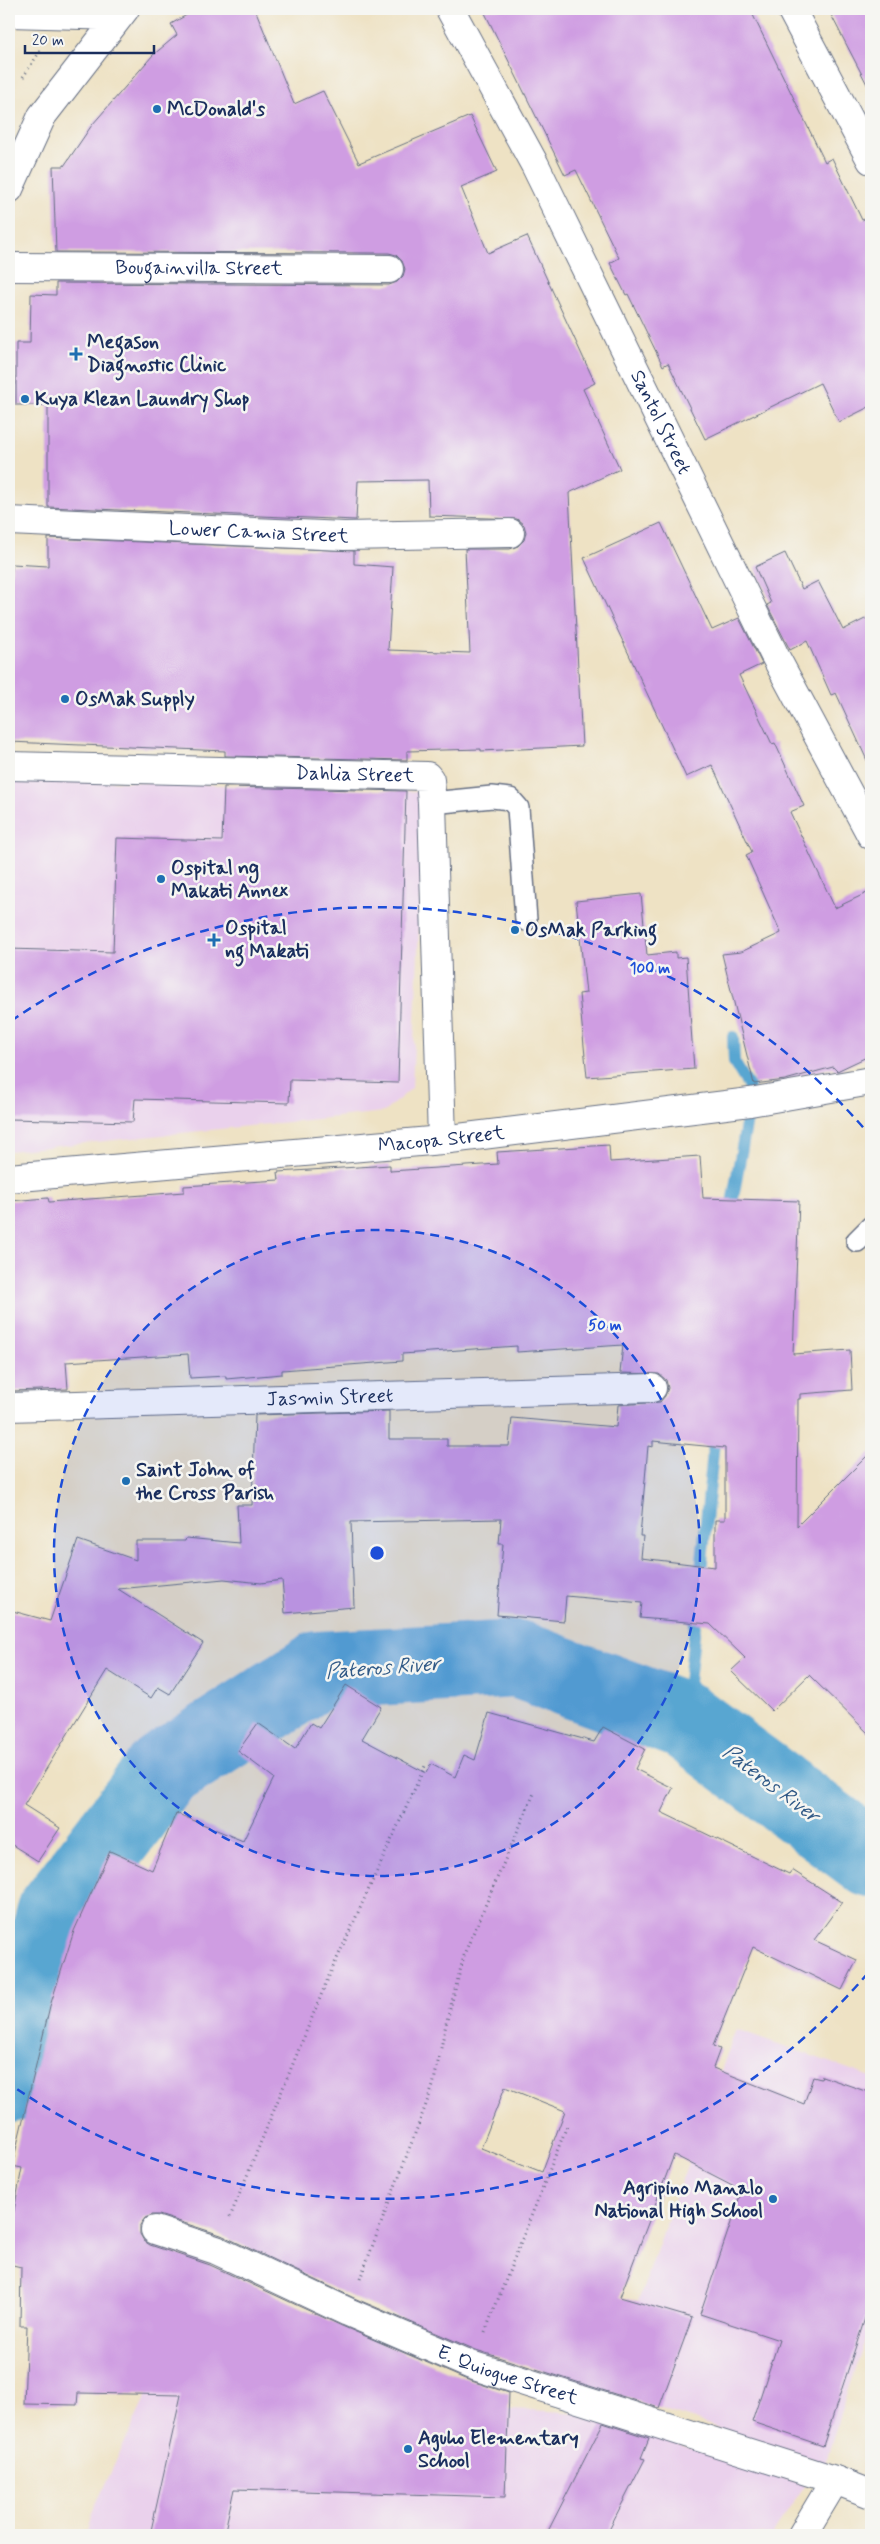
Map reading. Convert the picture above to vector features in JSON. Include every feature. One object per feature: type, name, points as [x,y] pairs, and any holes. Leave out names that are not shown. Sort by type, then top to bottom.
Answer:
[{"type":"street","name":"Santol Street","points":[[450,9],[535,165],[774,654],[871,835]]},
{"type":"street","points":[[791,9],[871,160]]},
{"type":"street","points":[[9,13],[122,13]]},
{"type":"street","points":[[9,190],[42,116],[122,13]]},
{"type":"street","name":"Bougainvilla Street","points":[[9,267],[389,269]]},
{"type":"street","name":"Lower Camia Street","points":[[9,521],[344,536],[510,534]]},
{"type":"street","name":"Dahlia Street","points":[[9,766],[423,774],[430,780],[442,1140]]},
{"type":"street","name":"Macopa Street","points":[[13,1175],[442,1140],[750,1102],[832,1090],[871,1081]]},
{"type":"street","name":"Jasmin Street","points":[[9,1407],[652,1388]]},
{"type":"street","name":"E. Quiogue Street","points":[[155,2230],[216,2250],[348,2312],[471,2365],[835,2480],[871,2494]]},
{"type":"street","points":[[802,2535],[835,2480]]},
{"type":"lane","points":[[432,803],[492,797],[510,800],[518,808],[526,920]]},
{"type":"path","points":[[216,2250],[329,1976],[426,1764]]},
{"type":"path","points":[[348,2312],[433,2086],[465,1952],[535,1791]]},
{"type":"path","points":[[471,2365],[567,2126]]},
{"type":"shaded area","name":"Ospital ng Makati","points":[[9,778],[425,792],[412,1088],[384,1112],[9,1151]]},
{"type":"shaded area","name":"Agripino Manalo National High School","points":[[736,2029],[871,2077],[871,2322],[825,2463],[606,2391]]},
{"type":"shaded area","name":"Aguho Elementary School","points":[[150,2388],[582,2413],[805,2485],[772,2535],[86,2535],[91,2515]]},
{"type":"building","points":[[197,9],[255,9],[294,104],[323,91],[359,163],[470,116],[497,172],[461,187],[488,253],[527,236],[595,383],[583,389],[620,469],[569,493],[582,746],[481,751],[481,749],[407,751],[407,760],[225,756],[225,751],[9,742],[9,615],[12,564],[48,566],[48,538],[354,551],[354,564],[393,567],[388,650],[470,653],[465,549],[510,549],[518,546],[524,540],[526,532],[524,525],[517,519],[429,516],[428,480],[358,481],[356,520],[48,507],[48,405],[16,405],[16,343],[30,343],[31,294],[56,295],[56,283],[389,285],[397,282],[403,276],[405,269],[402,261],[396,255],[389,253],[56,252],[53,166],[64,166],[92,125],[153,55],[177,35],[171,24]]},
{"type":"building","points":[[483,9],[750,9],[825,162],[832,158],[862,220],[871,216],[871,406],[839,422],[820,383],[705,439],[668,363],[663,366],[628,294],[626,295],[610,263],[619,258],[576,170],[565,175]]},
{"type":"building","points":[[828,9],[871,9],[871,92]]},
{"type":"building","points":[[661,523],[712,630],[739,618],[762,664],[739,675],[772,744],[775,743],[804,806],[790,812],[835,908],[871,891],[871,1055],[837,1071],[833,1067],[785,1080],[754,1084],[722,954],[741,952],[781,933],[746,855],[752,852],[712,765],[686,777],[584,558]]},
{"type":"building","points":[[785,553],[802,589],[818,581],[843,630],[871,616],[871,769],[836,693],[831,695],[807,641],[790,650],[767,605],[771,603],[755,567]]},
{"type":"building","name":"Ospital ng Makati","points":[[224,787],[406,791],[398,1083],[290,1080],[289,1103],[135,1099],[133,1122],[10,1119],[9,949],[113,952],[117,838],[222,841]]},
{"type":"building","points":[[641,894],[647,955],[676,952],[676,958],[686,957],[694,1069],[587,1077],[579,994],[586,993],[576,901]]},
{"type":"building","points":[[609,1145],[610,1162],[700,1156],[703,1198],[799,1201],[793,1354],[850,1350],[852,1390],[800,1394],[800,1399],[798,1399],[797,1526],[871,1452],[871,1736],[809,1675],[772,1711],[731,1671],[745,1658],[710,1624],[640,1618],[642,1603],[566,1596],[564,1621],[497,1615],[503,1544],[499,1544],[501,1519],[351,1522],[354,1607],[285,1613],[282,1580],[261,1583],[224,1579],[118,1589],[203,1643],[170,1694],[158,1687],[151,1698],[107,1670],[24,1805],[60,1828],[38,1861],[9,1843],[9,1610],[50,1621],[78,1540],[136,1560],[136,1541],[185,1541],[186,1538],[239,1543],[237,1505],[252,1505],[255,1415],[389,1411],[389,1439],[447,1439],[447,1446],[509,1446],[512,1418],[616,1427],[618,1405],[660,1402],[668,1388],[666,1380],[659,1374],[620,1373],[623,1345],[517,1352],[517,1346],[402,1354],[402,1361],[282,1370],[282,1374],[226,1379],[226,1376],[190,1378],[188,1354],[66,1362],[68,1389],[12,1391],[9,1339],[9,1201],[48,1198],[49,1202],[184,1192],[184,1186],[279,1180],[278,1172],[390,1165],[390,1171],[498,1164],[497,1152]],"holes":[[[653,1441],[725,1448],[725,1520],[715,1520],[715,1567],[641,1558],[643,1536],[640,1536],[648,1446],[653,1447]]]},
{"type":"building","points":[[346,1685],[381,1707],[362,1739],[426,1773],[431,1764],[455,1777],[464,1755],[475,1760],[489,1713],[594,1742],[603,1727],[645,1749],[635,1769],[673,1788],[661,1812],[789,1874],[792,1870],[842,1902],[814,1940],[857,1960],[842,1990],[753,1947],[713,2046],[720,2049],[713,2068],[804,2104],[813,2077],[821,2079],[822,2076],[871,2093],[871,2300],[823,2446],[752,2422],[779,2340],[700,2314],[742,2190],[674,2155],[620,2297],[692,2318],[659,2408],[476,2350],[354,2298],[221,2235],[159,2215],[145,2218],[140,2225],[140,2234],[144,2241],[150,2245],[210,2265],[342,2326],[465,2379],[509,2393],[505,2497],[234,2489],[224,2535],[150,2535],[181,2395],[78,2393],[77,2405],[24,2404],[27,2326],[20,2326],[21,2267],[9,2264],[9,2237],[22,2168],[12,2166],[50,2006],[74,1931],[110,1851],[152,1870],[176,1813],[243,1841],[274,1778],[238,1751],[258,1723],[295,1749],[311,1723],[319,1728]],"holes":[[[505,2087],[565,2111],[542,2172],[481,2148]]]},
{"type":"building","points":[[603,2423],[649,2438],[641,2458],[645,2459],[606,2535],[546,2535]]},
{"type":"waterway","points":[[733,1037],[734,1062],[749,1087]]},
{"type":"waterway","points":[[730,1215],[748,1114]]},
{"type":"waterway","points":[[700,1581],[715,1432]]},
{"type":"waterway","points":[[685,1721],[697,1606]]},
{"type":"waterway","name":"Pateros River","points":[[9,2084],[56,1911],[163,1771],[319,1670],[517,1659],[685,1721],[871,1859]]},
{"type":"place","name":"McDonald's","points":[[157,109]]},
{"type":"place","name":"Megason Diagnostic Clinic","points":[[76,354]]},
{"type":"place","name":"Kuya Klean Laundry Shop","points":[[25,399]]},
{"type":"place","name":"OsMak Supply","points":[[65,699]]},
{"type":"place","name":"Ospital ng Makati Annex","points":[[161,879]]},
{"type":"place","name":"OsMak Parking","points":[[515,930]]},
{"type":"place","name":"Ospital ng Makati","points":[[214,940]]},
{"type":"place","name":"Saint John of the Cross Parish","points":[[126,1481]]},
{"type":"place","name":"Agripino Manalo National High School","points":[[773,2199]]},
{"type":"place","name":"Aguho Elementary School","points":[[408,2449]]}]
